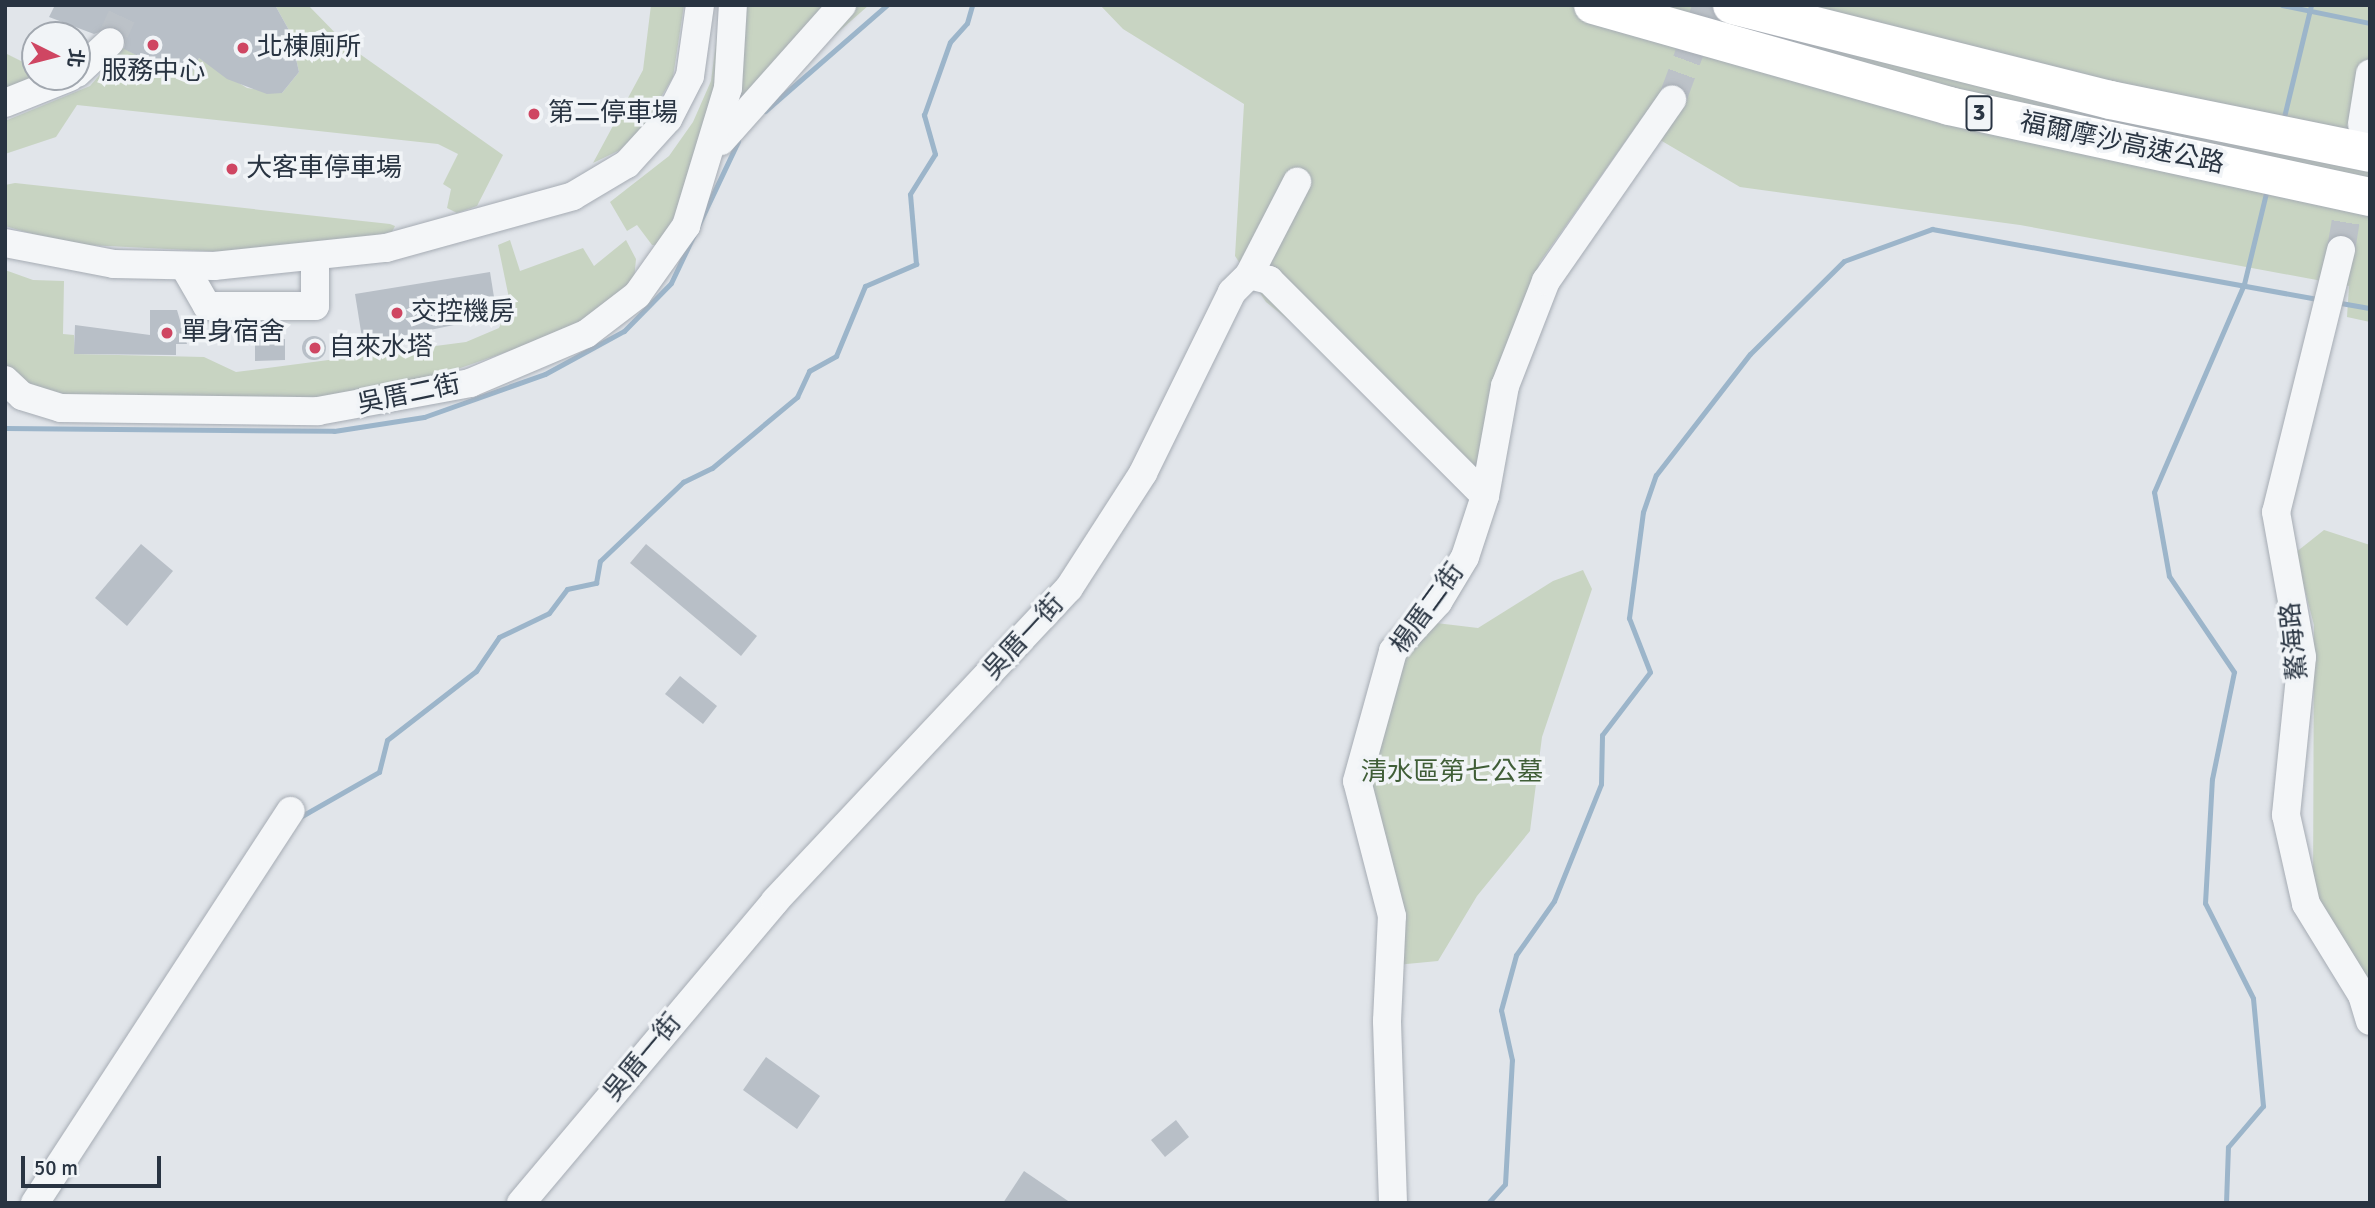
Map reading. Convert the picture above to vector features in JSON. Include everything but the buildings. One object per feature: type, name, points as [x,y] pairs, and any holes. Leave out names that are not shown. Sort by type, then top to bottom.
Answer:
[{"type":"highway","name":"福爾摩沙高速公路","points":[[1594,5],[1949,106],[2370,197]]},
{"type":"highway","name":"福爾摩沙高速公路","points":[[1732,5],[1804,26],[2110,100],[2366,138]]},
{"type":"highway","points":[[1743,5],[1804,26]]},
{"type":"street","points":[[5,243],[114,264],[184,266],[315,258],[386,248],[513,216],[573,196],[627,164],[668,119],[690,76],[699,5]]},
{"type":"street","points":[[711,155],[733,64],[733,5]]},
{"type":"street","points":[[711,155],[741,113],[842,5]]},
{"type":"street","points":[[91,60],[110,42]]},
{"type":"street","points":[[2366,138],[2370,74]]},
{"type":"street","points":[[5,103],[35,91]]},
{"type":"street","name":"楊厝二街","points":[[1393,1203],[1387,1021],[1392,916],[1357,781],[1393,651],[1438,602],[1465,557],[1485,496],[1505,386],[1546,281],[1672,100]]},
{"type":"street","name":"吳厝二街","points":[[5,380],[22,396],[61,408],[318,411],[470,383],[586,334],[636,295],[686,226],[711,155]]},
{"type":"street","name":"吳厝一街","points":[[520,1203],[775,901],[1069,588],[1143,473],[1232,292],[1249,275],[1297,182]]},
{"type":"street","name":"鰲海路","points":[[2341,250],[2276,512],[2302,657],[2286,815],[2306,904],[2362,995],[2370,1021]]},
{"type":"street","points":[[184,266],[207,306],[315,306],[315,258]]},
{"type":"street","points":[[1249,275],[1269,280],[1485,496]]},
{"type":"street","points":[[35,1203],[291,811]]},
{"type":"green space","points":[[275,5],[308,5],[347,45],[503,155],[477,206],[457,213],[447,208],[451,189],[443,184],[458,154],[438,144],[77,105],[56,137],[5,154],[5,121],[78,91],[91,91],[91,85],[123,48],[187,81],[199,58],[247,88],[282,93],[299,72],[290,32]]},
{"type":"green space","points":[[651,5],[684,5],[673,77],[644,126],[620,150],[593,163],[643,70]]},
{"type":"green space","points":[[721,5],[869,5],[698,156],[685,196],[659,245],[652,245],[637,225],[627,231],[610,202],[669,156],[693,122],[711,81]]},
{"type":"green space","points":[[1100,5],[2370,5],[2370,322],[2347,317],[2349,286],[2020,225],[1740,187],[1650,134],[1644,115],[1540,262],[1500,377],[1478,473],[1266,302],[1235,256],[1244,104],[1123,29]]},
{"type":"green space","points":[[5,53],[21,61],[21,84],[5,93]]},
{"type":"green space","points":[[15,183],[395,226],[392,232],[343,241],[227,252],[68,244],[5,226],[5,185]]},
{"type":"green space","points":[[510,240],[520,271],[583,248],[594,266],[626,240],[636,259],[634,280],[578,327],[383,395],[321,401],[44,397],[5,368],[5,270],[33,280],[64,281],[63,334],[74,335],[75,354],[204,357],[236,372],[466,342],[499,328],[510,303],[498,245]]},
{"type":"green space","points":[[2324,530],[2370,545],[2370,988],[2313,899],[2314,625],[2295,553]]},
{"type":"green space","name":"清水區第七公墓","points":[[1583,570],[1592,589],[1542,737],[1530,831],[1477,896],[1438,961],[1396,965],[1363,773],[1398,659],[1428,622],[1478,628],[1553,581]]},
{"type":"waterway","points":[[765,111],[887,5]]},
{"type":"waterway","points":[[300,817],[379,772],[387,740],[476,671],[499,637],[549,613],[567,589],[596,583],[600,561],[683,482],[712,468],[797,397],[809,371],[836,356],[865,286],[916,264],[910,194],[935,154],[924,115],[950,42],[967,23],[972,5]]},
{"type":"waterway","points":[[2282,5],[2370,23]]},
{"type":"waterway","points":[[2283,121],[2311,5]]},
{"type":"waterway","points":[[5,428],[334,431],[424,417],[545,374],[624,331],[671,283],[738,141]]},
{"type":"waterway","points":[[2226,1203],[2228,1147],[2263,1106],[2253,998],[2205,903],[2212,779],[2234,672],[2169,576],[2154,492],[2244,284],[2267,189]]},
{"type":"waterway","points":[[1488,1203],[1505,1184],[1512,1060],[1501,1010],[1516,955],[1554,901],[1601,784],[1602,735],[1650,672],[1629,618],[1643,512],[1656,475],[1750,354],[1844,261],[1932,229],[2319,299]]},
{"type":"waterway","points":[[2335,302],[2370,308]]},
{"type":"tunnel","points":[[110,42],[127,5]]},
{"type":"tunnel","points":[[1672,100],[1707,5]]},
{"type":"tunnel","points":[[2341,250],[2360,134]]},
{"type":"place","name":"服務中心","points":[[153,45]]},
{"type":"place","name":"北棟廁所","points":[[243,48]]},
{"type":"place","name":"第二停車場","points":[[534,114]]},
{"type":"place","name":"大客車停車場","points":[[232,169]]},
{"type":"place","name":"交控機房","points":[[397,313]]},
{"type":"place","name":"單身宿舍","points":[[167,333]]},
{"type":"place","name":"自來水塔","points":[[315,348]]}]
